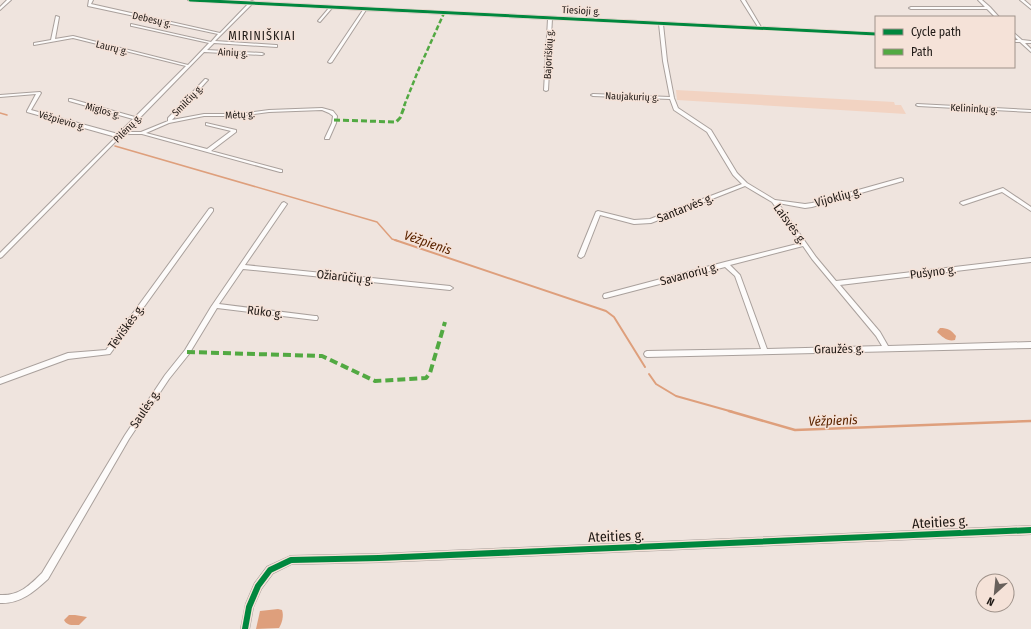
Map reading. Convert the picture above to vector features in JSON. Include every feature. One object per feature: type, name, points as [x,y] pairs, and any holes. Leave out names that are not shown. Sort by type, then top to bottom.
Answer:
[{"type":"street","points":[[0,9],[9,0]]},
{"type":"street","name":"Debesų g.","points":[[91,0],[89,5],[221,34]]},
{"type":"street","name":"Tiesioji g.","points":[[190,0],[252,1],[365,9],[875,34]]},
{"type":"street","points":[[743,0],[760,28]]},
{"type":"street","points":[[980,0],[996,16]]},
{"type":"street","points":[[1022,0],[1031,8]]},
{"type":"street","name":"Pilėnų g.","points":[[0,256],[252,1]]},
{"type":"street","points":[[320,21],[331,7]]},
{"type":"street","points":[[911,8],[989,8]]},
{"type":"street","points":[[330,62],[365,9]]},
{"type":"street","points":[[54,41],[57,17]]},
{"type":"street","name":"Bajoriškių g.","points":[[546,90],[550,18]]},
{"type":"street","name":"Laisvės g.","points":[[660,24],[674,105],[679,112],[709,131],[730,168],[745,184],[774,201],[804,244],[878,334],[886,348]]},
{"type":"street","points":[[132,25],[212,42],[276,46]]},
{"type":"street","points":[[1015,35],[1031,51]]},
{"type":"street","name":"Laurų g.","points":[[35,44],[73,37],[189,66]]},
{"type":"street","points":[[1015,41],[1031,42]]},
{"type":"street","name":"Ainių g.","points":[[204,51],[262,54]]},
{"type":"street","name":"Smilčių g.","points":[[170,121],[170,119],[206,80]]},
{"type":"street","name":"Vėžpievio g.","points":[[0,96],[38,93],[39,95],[29,110],[30,111],[121,135]]},
{"type":"street","name":"Naujakurių g.","points":[[592,95],[672,98]]},
{"type":"street","name":"Miglos g.","points":[[70,100],[136,119]]},
{"type":"street","name":"Kelininkų g.","points":[[918,105],[1031,111]]},
{"type":"street","name":"Mėtų g.","points":[[121,135],[142,133],[170,121],[204,115],[239,115],[269,111],[322,109],[332,112],[335,116],[334,123],[327,138]]},
{"type":"street","points":[[208,124],[234,130],[208,152]]},
{"type":"street","points":[[142,133],[280,171]]},
{"type":"street","name":"Vijoklių g.","points":[[774,201],[805,206],[812,205],[902,180]]},
{"type":"street","name":"Santarvės g.","points":[[581,256],[598,213],[634,222],[651,222],[745,184]]},
{"type":"street","points":[[963,203],[1003,190],[1031,209]]},
{"type":"street","name":"Saulės g.","points":[[0,599],[6,600],[20,596],[34,587],[45,576],[127,437],[167,377],[187,352],[215,306],[284,204]]},
{"type":"street","name":"Tėviškės g.","points":[[0,381],[68,356],[108,352],[211,210]]},
{"type":"street","points":[[725,264],[804,244]]},
{"type":"street","name":"Pušyno g.","points":[[835,283],[1031,260]]},
{"type":"street","name":"Savanorių g.","points":[[606,296],[725,264],[737,275],[765,351]]},
{"type":"street","name":"Ožiarūčių g.","points":[[241,267],[450,288]]},
{"type":"street","name":"Rūko g.","points":[[215,306],[315,318]]},
{"type":"street","name":"Graužės g.","points":[[647,354],[1031,346]]},
{"type":"street","name":"Ateities g.","points":[[245,629],[249,606],[258,586],[270,570],[291,560],[387,558],[1031,530]]},
{"type":"shaded area","points":[[676,90],[894,102],[895,105],[901,105],[906,114],[677,100]]},
{"type":"shaded area","points":[[940,328],[951,331],[956,336],[955,340],[948,340],[941,336],[937,332]]},
{"type":"shaded area","points":[[282,610],[283,615],[279,628],[256,629],[260,611]]},
{"type":"shaded area","points":[[69,615],[87,617],[79,625],[72,625],[68,624],[64,620]]},
{"type":"waterway","name":"Vėžpienis","points":[[0,113],[7,115]]},
{"type":"waterway","name":"Vėžpienis","points":[[115,146],[377,222],[392,239],[395,240]]},
{"type":"waterway","name":"Vėžpienis","points":[[395,240],[606,311],[614,317],[645,367]]},
{"type":"waterway","name":"Vėžpienis","points":[[649,374],[656,384],[676,396],[733,412]]},
{"type":"waterway","name":"Vėžpienis","points":[[729,411],[795,430],[1031,421]]},
{"type":"marked path","points":[[334,120],[396,122],[400,118],[418,71],[444,13]]},
{"type":"marked path","points":[[187,352],[322,356],[375,381],[426,378],[430,373],[445,322]]},
{"type":"cycle path","points":[[190,0],[875,34]]},
{"type":"cycle path","points":[[245,629],[249,607],[258,586],[270,570],[291,560],[379,558],[1031,530]]},
{"type":"district","name":"MIRINIŠKIAI","points":[[262,36]]}]
